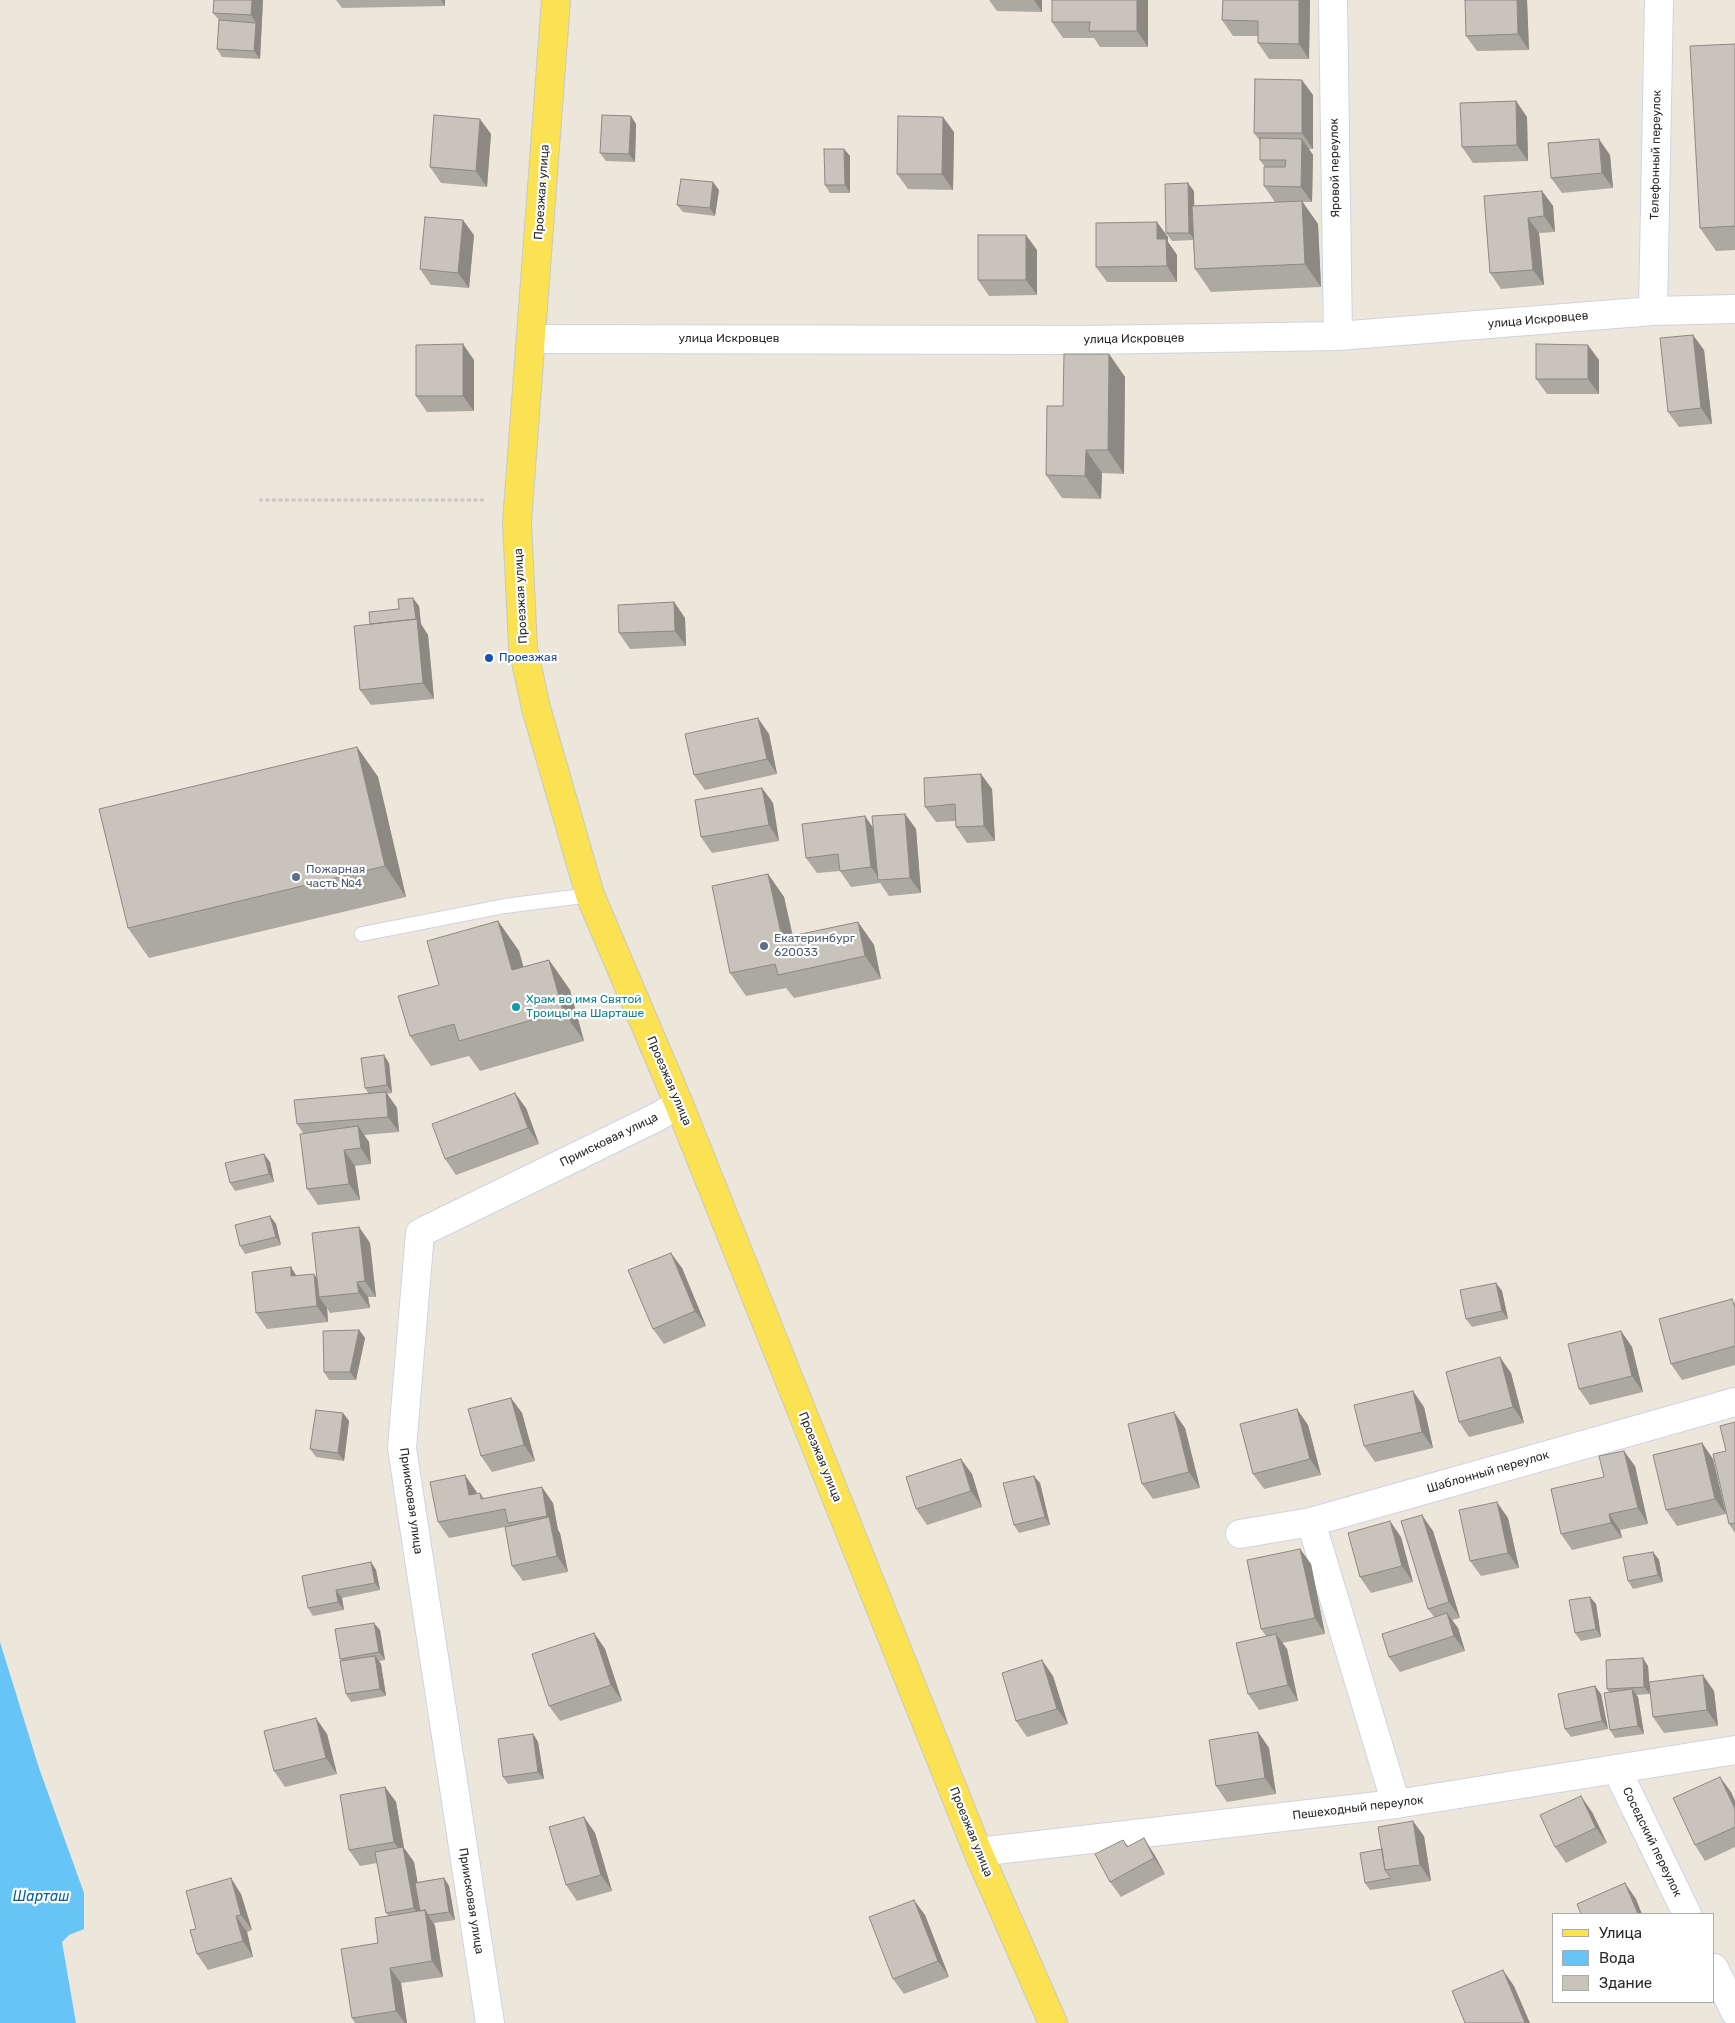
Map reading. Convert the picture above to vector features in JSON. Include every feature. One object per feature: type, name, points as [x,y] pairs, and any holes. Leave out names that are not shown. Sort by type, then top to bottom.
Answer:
[{"type":"main road","name":"Проезжая улица","points":[[556,0],[517,522],[523,648],[536,708],[590,894],[679,1104],[978,1852],[1053,2023]]},
{"type":"street","name":"Яровой переулок","points":[[1333,0],[1338,336]]},
{"type":"street","name":"Телефонный переулок","points":[[1653,311],[1659,0]]},
{"type":"street","name":"улица Искровцев","points":[[531,338],[1085,340],[1338,336],[1653,311],[1735,309]]},
{"type":"street","name":"Приисковая улица","points":[[490,2023],[402,1448],[420,1232],[657,1117],[679,1104]]},
{"type":"street","name":"Шаблонный переулок","points":[[1240,1534],[1311,1522],[1735,1402]]},
{"type":"street","points":[[1311,1522],[1396,1804]]},
{"type":"street","name":"Пешеходный переулок","points":[[978,1852],[1396,1804],[1735,1750]]},
{"type":"street","name":"Соседский переулок","points":[[1616,1770],[1687,1913]]},
{"type":"street","points":[[1715,1970],[1735,2012]]},
{"type":"lane","points":[[362,934],[505,906],[590,894]]},
{"type":"path","points":[[259,500],[493,500]]},
{"type":"water","name":"Шарташ","points":[[0,1642],[39,1768],[84,1893],[84,1929],[69,1935],[62,1942],[76,2023],[0,2023]]},
{"type":"building","points":[[214,0],[252,0],[251,15],[213,13]]},
{"type":"building","points":[[1052,0],[1137,0],[1137,31],[1089,31],[1090,22],[1052,22]]},
{"type":"building","points":[[1223,0],[1299,0],[1299,44],[1258,43],[1258,21],[1222,20]]},
{"type":"building","points":[[1465,0],[1517,0],[1518,34],[1466,36]]},
{"type":"building","points":[[219,20],[256,23],[254,51],[217,49]]},
{"type":"building","points":[[1735,44],[1735,226],[1700,228],[1690,46]]},
{"type":"building","points":[[1255,79],[1302,80],[1302,133],[1254,133]]},
{"type":"building","points":[[1516,101],[1517,145],[1462,147],[1460,103]]},
{"type":"building","points":[[434,115],[480,119],[476,171],[430,167]]},
{"type":"building","points":[[602,115],[631,116],[629,154],[600,153]]},
{"type":"building","points":[[898,116],[943,117],[942,174],[897,174]]},
{"type":"building","points":[[1260,138],[1302,139],[1301,187],[1264,186],[1264,167],[1285,167],[1286,160],[1260,160]]},
{"type":"building","points":[[1599,139],[1602,173],[1551,178],[1548,143]]},
{"type":"building","points":[[824,149],[844,149],[845,185],[825,185]]},
{"type":"building","points":[[681,179],[713,182],[710,208],[677,205]]},
{"type":"building","points":[[1188,183],[1189,233],[1166,233],[1165,184]]},
{"type":"building","points":[[1542,191],[1544,216],[1528,218],[1533,270],[1490,273],[1484,196]]},
{"type":"building","points":[[1302,201],[1305,264],[1195,269],[1192,206]]},
{"type":"building","points":[[425,217],[463,220],[458,273],[420,269]]},
{"type":"building","points":[[1157,222],[1157,239],[1166,239],[1167,266],[1096,267],[1096,223]]},
{"type":"building","points":[[978,235],[1026,235],[1026,280],[978,280]]},
{"type":"building","points":[[1693,335],[1701,408],[1668,412],[1660,338]]},
{"type":"building","points":[[463,344],[463,396],[416,396],[416,345]]},
{"type":"building","points":[[1536,344],[1588,345],[1588,379],[1536,379]]},
{"type":"building","points":[[1064,354],[1109,354],[1108,450],[1086,450],[1085,476],[1046,475],[1047,406],[1063,406]]},
{"type":"building","points":[[413,598],[416,619],[370,624],[369,612],[399,609],[398,599]]},
{"type":"building","points":[[674,602],[675,631],[619,633],[618,605]]},
{"type":"building","points":[[417,619],[423,683],[360,690],[354,626]]},
{"type":"building","points":[[758,718],[767,759],[694,775],[685,734]]},
{"type":"building","points":[[357,747],[385,866],[128,928],[99,809]]},
{"type":"building","points":[[981,774],[984,826],[956,827],[955,804],[925,807],[924,778]]},
{"type":"building","points":[[762,788],[769,825],[701,837],[695,800]]},
{"type":"building","points":[[905,814],[910,878],[878,880],[872,816]]},
{"type":"building","points":[[865,816],[871,867],[840,871],[838,854],[806,858],[802,824]]},
{"type":"building","points":[[768,874],[782,938],[858,922],[865,956],[778,975],[775,964],[730,973],[712,886]]},
{"type":"building","points":[[498,921],[512,970],[549,960],[563,1011],[459,1041],[454,1024],[410,1036],[398,996],[439,985],[427,941]]},
{"type":"building","points":[[384,1055],[387,1085],[365,1088],[361,1058]]},
{"type":"building","points":[[386,1092],[388,1117],[297,1124],[294,1100]]},
{"type":"building","points":[[515,1093],[528,1128],[445,1159],[432,1124]]},
{"type":"building","points":[[358,1126],[361,1148],[344,1150],[349,1184],[307,1189],[300,1134]]},
{"type":"building","points":[[264,1154],[269,1174],[230,1183],[225,1163]]},
{"type":"building","points":[[270,1216],[276,1237],[240,1246],[235,1225]]},
{"type":"building","points":[[359,1227],[365,1281],[357,1282],[359,1293],[319,1297],[312,1233]]},
{"type":"building","points":[[671,1253],[695,1311],[653,1329],[628,1270]]},
{"type":"building","points":[[291,1267],[291,1276],[314,1274],[317,1306],[256,1313],[252,1272]]},
{"type":"building","points":[[1496,1283],[1502,1311],[1466,1319],[1460,1290]]},
{"type":"building","points":[[1732,1299],[1735,1308],[1735,1346],[1671,1364],[1659,1319]]},
{"type":"building","points":[[359,1330],[350,1372],[324,1372],[323,1331]]},
{"type":"building","points":[[1621,1331],[1632,1376],[1579,1389],[1568,1344]]},
{"type":"building","points":[[1500,1357],[1513,1407],[1459,1422],[1446,1372]]},
{"type":"building","points":[[1413,1391],[1422,1432],[1364,1446],[1354,1405]]},
{"type":"building","points":[[511,1398],[524,1445],[481,1456],[468,1409]]},
{"type":"building","points":[[1297,1409],[1310,1459],[1253,1474],[1240,1424]]},
{"type":"building","points":[[316,1410],[343,1413],[338,1453],[310,1449]]},
{"type":"building","points":[[1174,1412],[1189,1472],[1142,1484],[1128,1424]]},
{"type":"building","points":[[1735,1422],[1735,1523],[1729,1524],[1713,1454],[1726,1451],[1720,1426]]},
{"type":"building","points":[[1702,1443],[1715,1499],[1666,1510],[1653,1455]]},
{"type":"building","points":[[1624,1451],[1638,1508],[1609,1514],[1611,1523],[1561,1534],[1551,1489],[1604,1477],[1599,1456]]},
{"type":"building","points":[[961,1459],[971,1491],[916,1509],[906,1477]]},
{"type":"building","points":[[465,1475],[469,1495],[480,1493],[481,1499],[542,1487],[547,1516],[508,1523],[505,1509],[438,1522],[430,1482]]},
{"type":"building","points":[[1034,1476],[1045,1517],[1014,1525],[1003,1483]]},
{"type":"building","points":[[1497,1502],[1508,1553],[1470,1561],[1459,1510]]},
{"type":"building","points":[[1422,1515],[1449,1602],[1428,1609],[1401,1521]]},
{"type":"building","points":[[549,1517],[557,1556],[512,1566],[505,1527]]},
{"type":"building","points":[[1390,1521],[1402,1566],[1360,1577],[1348,1533]]},
{"type":"building","points":[[1300,1549],[1315,1618],[1261,1629],[1247,1560]]},
{"type":"building","points":[[1653,1552],[1658,1575],[1628,1581],[1623,1557]]},
{"type":"building","points":[[371,1562],[375,1583],[336,1590],[338,1602],[308,1608],[302,1576]]},
{"type":"building","points":[[1590,1597],[1596,1629],[1575,1633],[1569,1600]]},
{"type":"building","points":[[1447,1613],[1454,1636],[1389,1657],[1382,1634]]},
{"type":"building","points":[[374,1623],[379,1652],[340,1659],[335,1629]]},
{"type":"building","points":[[594,1633],[611,1685],[549,1706],[532,1654]]},
{"type":"building","points":[[1276,1634],[1288,1685],[1248,1694],[1236,1643]]},
{"type":"building","points":[[375,1656],[380,1689],[346,1694],[340,1661]]},
{"type":"building","points":[[1643,1658],[1644,1687],[1607,1689],[1606,1660]]},
{"type":"building","points":[[1042,1660],[1057,1709],[1016,1721],[1002,1673]]},
{"type":"building","points":[[1703,1675],[1707,1710],[1653,1717],[1649,1682]]},
{"type":"building","points":[[1595,1686],[1602,1721],[1565,1729],[1558,1694]]},
{"type":"building","points":[[1632,1689],[1638,1726],[1610,1730],[1604,1693]]},
{"type":"building","points":[[316,1718],[326,1758],[274,1771],[264,1731]]},
{"type":"building","points":[[1258,1732],[1265,1778],[1216,1786],[1209,1740]]},
{"type":"building","points":[[533,1734],[538,1772],[503,1777],[498,1739]]},
{"type":"building","points":[[1720,1777],[1735,1809],[1735,1827],[1695,1845],[1673,1798]]},
{"type":"building","points":[[385,1787],[394,1842],[349,1850],[340,1795]]},
{"type":"building","points":[[1581,1796],[1596,1828],[1555,1847],[1540,1815]]},
{"type":"building","points":[[584,1817],[601,1875],[566,1885],[549,1827]]},
{"type":"building","points":[[1413,1821],[1420,1865],[1385,1870],[1378,1827]]},
{"type":"building","points":[[1144,1838],[1154,1858],[1110,1882],[1095,1854],[1123,1840],[1127,1847]]},
{"type":"building","points":[[403,1847],[414,1908],[386,1913],[375,1852]]},
{"type":"building","points":[[1382,1849],[1385,1870],[1391,1878],[1365,1883],[1360,1853]]},
{"type":"building","points":[[231,1878],[241,1915],[236,1916],[243,1941],[197,1954],[190,1930],[196,1929],[186,1891]]},
{"type":"building","points":[[444,1878],[449,1912],[428,1915],[425,1910],[420,1911],[415,1883]]},
{"type":"building","points":[[1625,1883],[1638,1913],[1581,1913],[1577,1904]]},
{"type":"building","points":[[914,1900],[938,1961],[893,1979],[869,1917]]},
{"type":"building","points":[[425,1910],[432,1961],[390,1968],[396,2011],[352,2018],[341,1949],[378,1943],[375,1918]]},
{"type":"building","points":[[1503,1970],[1525,2023],[1465,2023],[1452,1991]]},
{"type":"place","name":"Проезжая","points":[[489,658]]},
{"type":"place","name":"Пожарная часть №4","points":[[296,877]]},
{"type":"place","name":"Екатеринбург 620033","points":[[764,946]]},
{"type":"place","name":"Храм во имя Святой Троицы на Шарташе","points":[[516,1007]]}]
